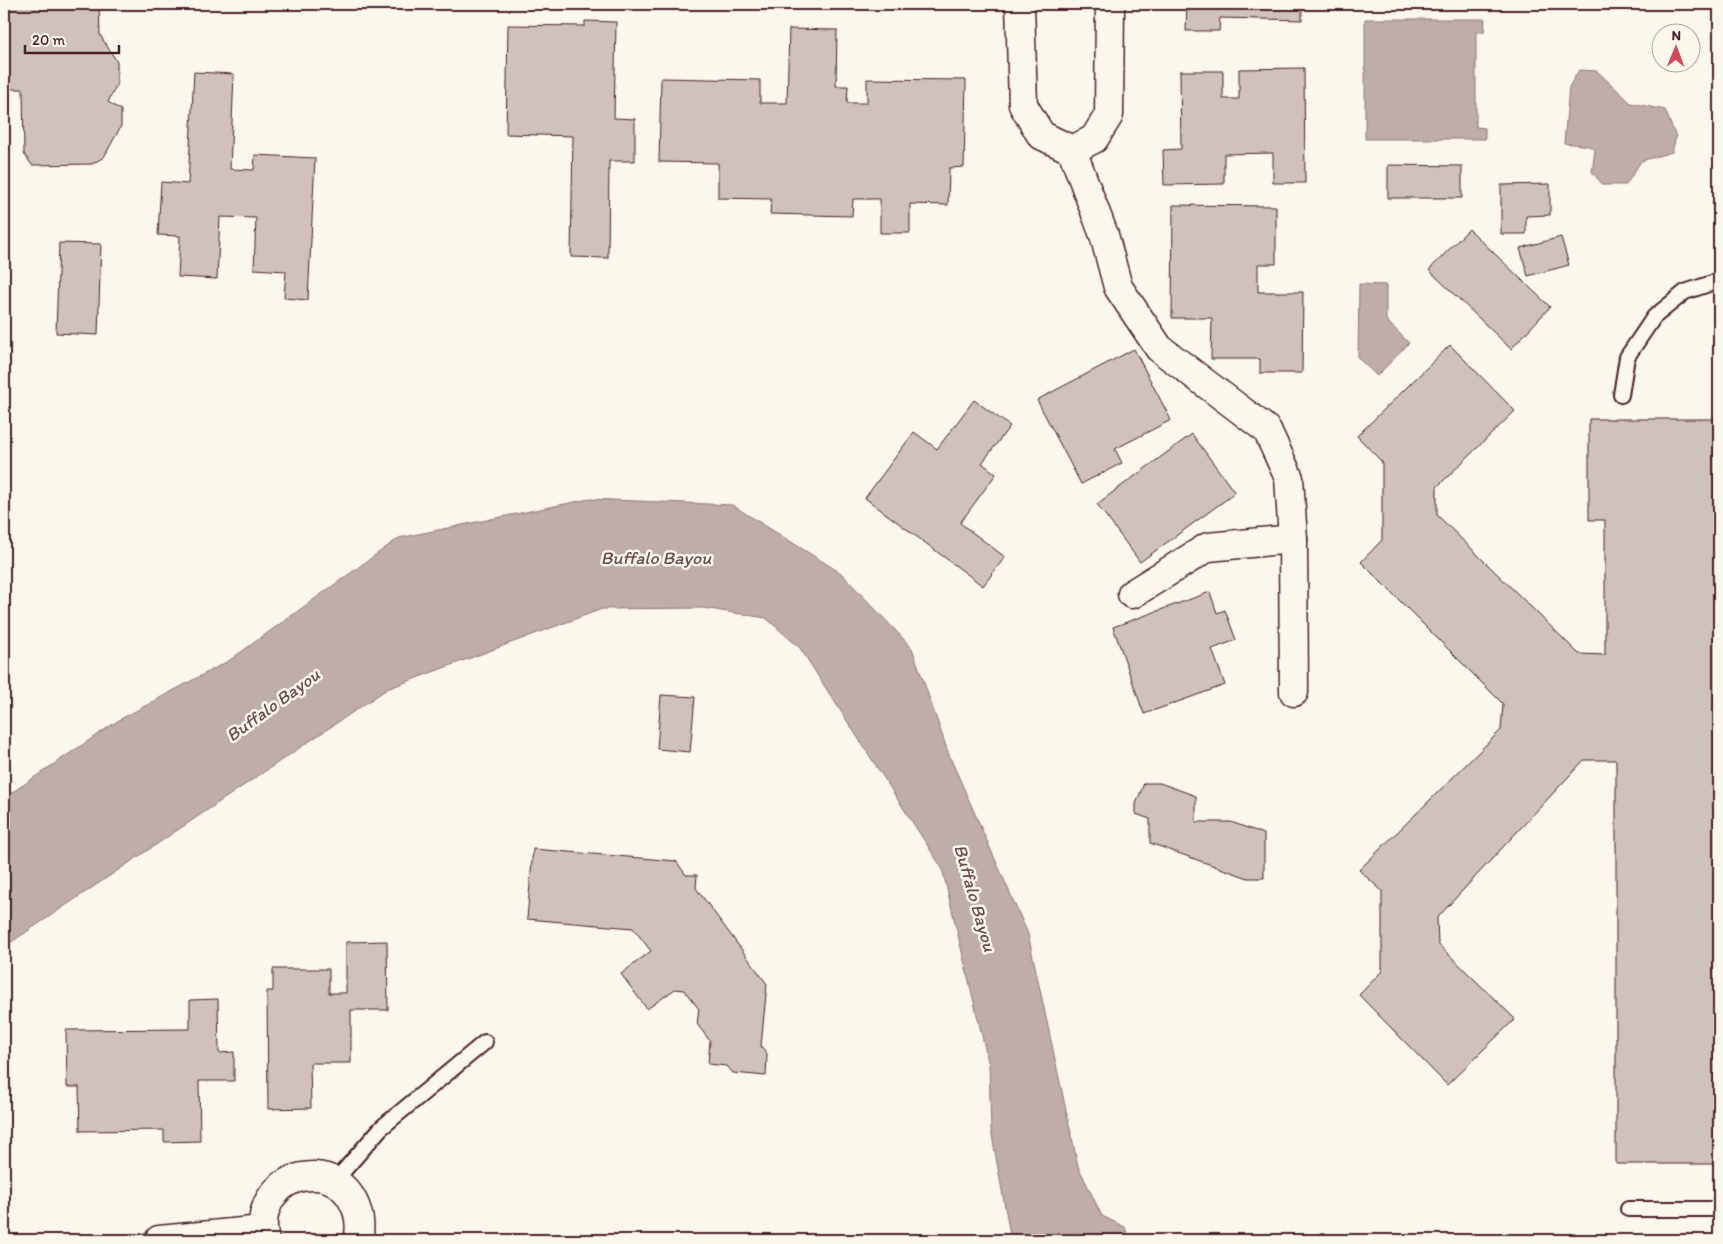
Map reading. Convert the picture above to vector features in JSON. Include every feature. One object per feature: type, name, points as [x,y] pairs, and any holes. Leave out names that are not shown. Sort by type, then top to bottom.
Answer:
[{"type":"street","points":[[1020,4],[1023,105],[1042,135],[1072,150],[1104,235],[1118,287],[1160,348],[1267,430],[1289,478],[1293,539],[1294,692]]},
{"type":"street","points":[[1072,150],[1094,139],[1109,115],[1110,4]]},
{"type":"street","points":[[1132,594],[1208,547],[1293,539]]},
{"type":"street","points":[[158,1240],[264,1235],[264,1213],[271,1197],[284,1185],[300,1178],[317,1176],[334,1182],[347,1191],[356,1206],[360,1222],[358,1240]]},
{"type":"lane","points":[[1621,395],[1627,357],[1654,317],[1685,292],[1719,282]]},
{"type":"lane","points":[[334,1182],[381,1128],[485,1042]]},
{"type":"lane","points":[[1628,1209],[1719,1208]]},
{"type":"water","points":[[1365,19],[1485,19],[1484,32],[1476,32],[1476,127],[1485,128],[1485,139],[1365,139]]},
{"type":"water","points":[[1579,70],[1597,71],[1631,103],[1665,110],[1676,137],[1672,152],[1641,161],[1626,185],[1603,185],[1592,172],[1595,150],[1589,146],[1564,143],[1569,87]]},
{"type":"water","points":[[1359,284],[1386,285],[1386,320],[1409,343],[1377,376],[1358,358]]},
{"type":"water","name":"Buffalo Bayou","points":[[589,499],[732,505],[841,573],[912,648],[949,755],[1028,934],[1078,1166],[1102,1216],[1125,1227],[1129,1240],[1011,1240],[991,1130],[989,1065],[942,868],[800,648],[766,618],[703,608],[602,609],[387,689],[4,947],[4,798],[119,720],[230,660],[399,538]]},
{"type":"building","points":[[4,4],[99,4],[100,35],[117,62],[117,84],[108,102],[121,110],[121,126],[104,157],[92,164],[32,165],[24,154],[23,89],[4,89]]},
{"type":"building","points":[[1187,4],[1302,4],[1302,20],[1220,18],[1219,31],[1186,31]]},
{"type":"building","points":[[585,21],[616,22],[614,118],[635,119],[635,161],[609,161],[608,258],[571,257],[573,136],[506,134],[508,25],[585,26]]},
{"type":"building","points":[[789,29],[837,30],[836,86],[848,86],[847,103],[867,103],[867,79],[966,80],[964,167],[949,168],[948,205],[910,204],[910,233],[880,233],[880,199],[853,199],[852,216],[770,214],[771,199],[718,198],[718,163],[659,162],[661,78],[760,80],[760,103],[787,103]]},
{"type":"building","points":[[1304,68],[1305,183],[1273,183],[1273,153],[1224,154],[1224,184],[1164,185],[1163,150],[1181,149],[1180,71],[1223,71],[1223,99],[1239,99],[1239,69]]},
{"type":"building","points":[[194,72],[234,74],[230,169],[254,170],[255,155],[315,158],[308,300],[284,298],[286,271],[254,269],[256,218],[220,217],[217,279],[178,277],[180,236],[158,235],[161,182],[188,184]]},
{"type":"building","points":[[1388,165],[1462,166],[1462,198],[1388,198]]},
{"type":"building","points":[[1550,184],[1550,215],[1526,216],[1526,234],[1501,234],[1501,185]]},
{"type":"building","points":[[1173,205],[1276,206],[1276,264],[1258,264],[1258,292],[1303,292],[1302,373],[1260,373],[1260,359],[1211,359],[1212,318],[1172,318]]},
{"type":"building","points":[[1469,229],[1550,307],[1511,349],[1429,270]]},
{"type":"building","points":[[1561,237],[1569,265],[1528,276],[1520,248]]},
{"type":"building","points":[[59,243],[101,244],[98,335],[56,333]]},
{"type":"building","points":[[1450,345],[1515,411],[1437,487],[1437,515],[1579,654],[1605,655],[1605,520],[1589,520],[1589,419],[1719,419],[1719,1164],[1616,1164],[1616,760],[1584,760],[1437,918],[1438,944],[1515,1019],[1447,1085],[1359,995],[1382,971],[1382,891],[1359,870],[1501,730],[1503,704],[1361,562],[1382,540],[1382,462],[1357,436]]},
{"type":"building","points":[[1134,349],[1171,420],[1115,449],[1122,463],[1081,484],[1037,400]]},
{"type":"building","points":[[974,400],[1010,426],[982,463],[996,474],[960,523],[1005,557],[983,586],[865,498],[914,432],[937,449]]},
{"type":"building","points":[[1192,434],[1235,493],[1140,562],[1097,504]]},
{"type":"building","points":[[1210,592],[1217,613],[1225,610],[1236,640],[1212,649],[1225,685],[1144,714],[1113,627]]},
{"type":"building","points":[[661,695],[695,697],[690,752],[657,749]]},
{"type":"building","points":[[1144,783],[1160,783],[1196,796],[1196,822],[1231,822],[1264,834],[1264,878],[1248,878],[1150,843],[1150,819],[1136,814],[1136,804]]},
{"type":"building","points":[[533,849],[676,861],[686,875],[697,875],[696,888],[767,984],[761,1046],[767,1054],[766,1076],[733,1073],[727,1066],[708,1064],[710,1041],[697,1024],[699,1009],[684,990],[675,989],[647,1009],[621,974],[651,951],[633,928],[527,919]]},
{"type":"building","points":[[387,941],[388,1010],[351,1010],[351,1063],[310,1063],[311,1108],[268,1109],[267,991],[273,991],[273,969],[329,969],[329,993],[346,993],[346,942]]},
{"type":"building","points":[[218,999],[219,1053],[234,1052],[234,1081],[199,1081],[200,1141],[164,1142],[164,1130],[80,1131],[79,1087],[67,1087],[66,1030],[190,1029],[190,1000]]}]
